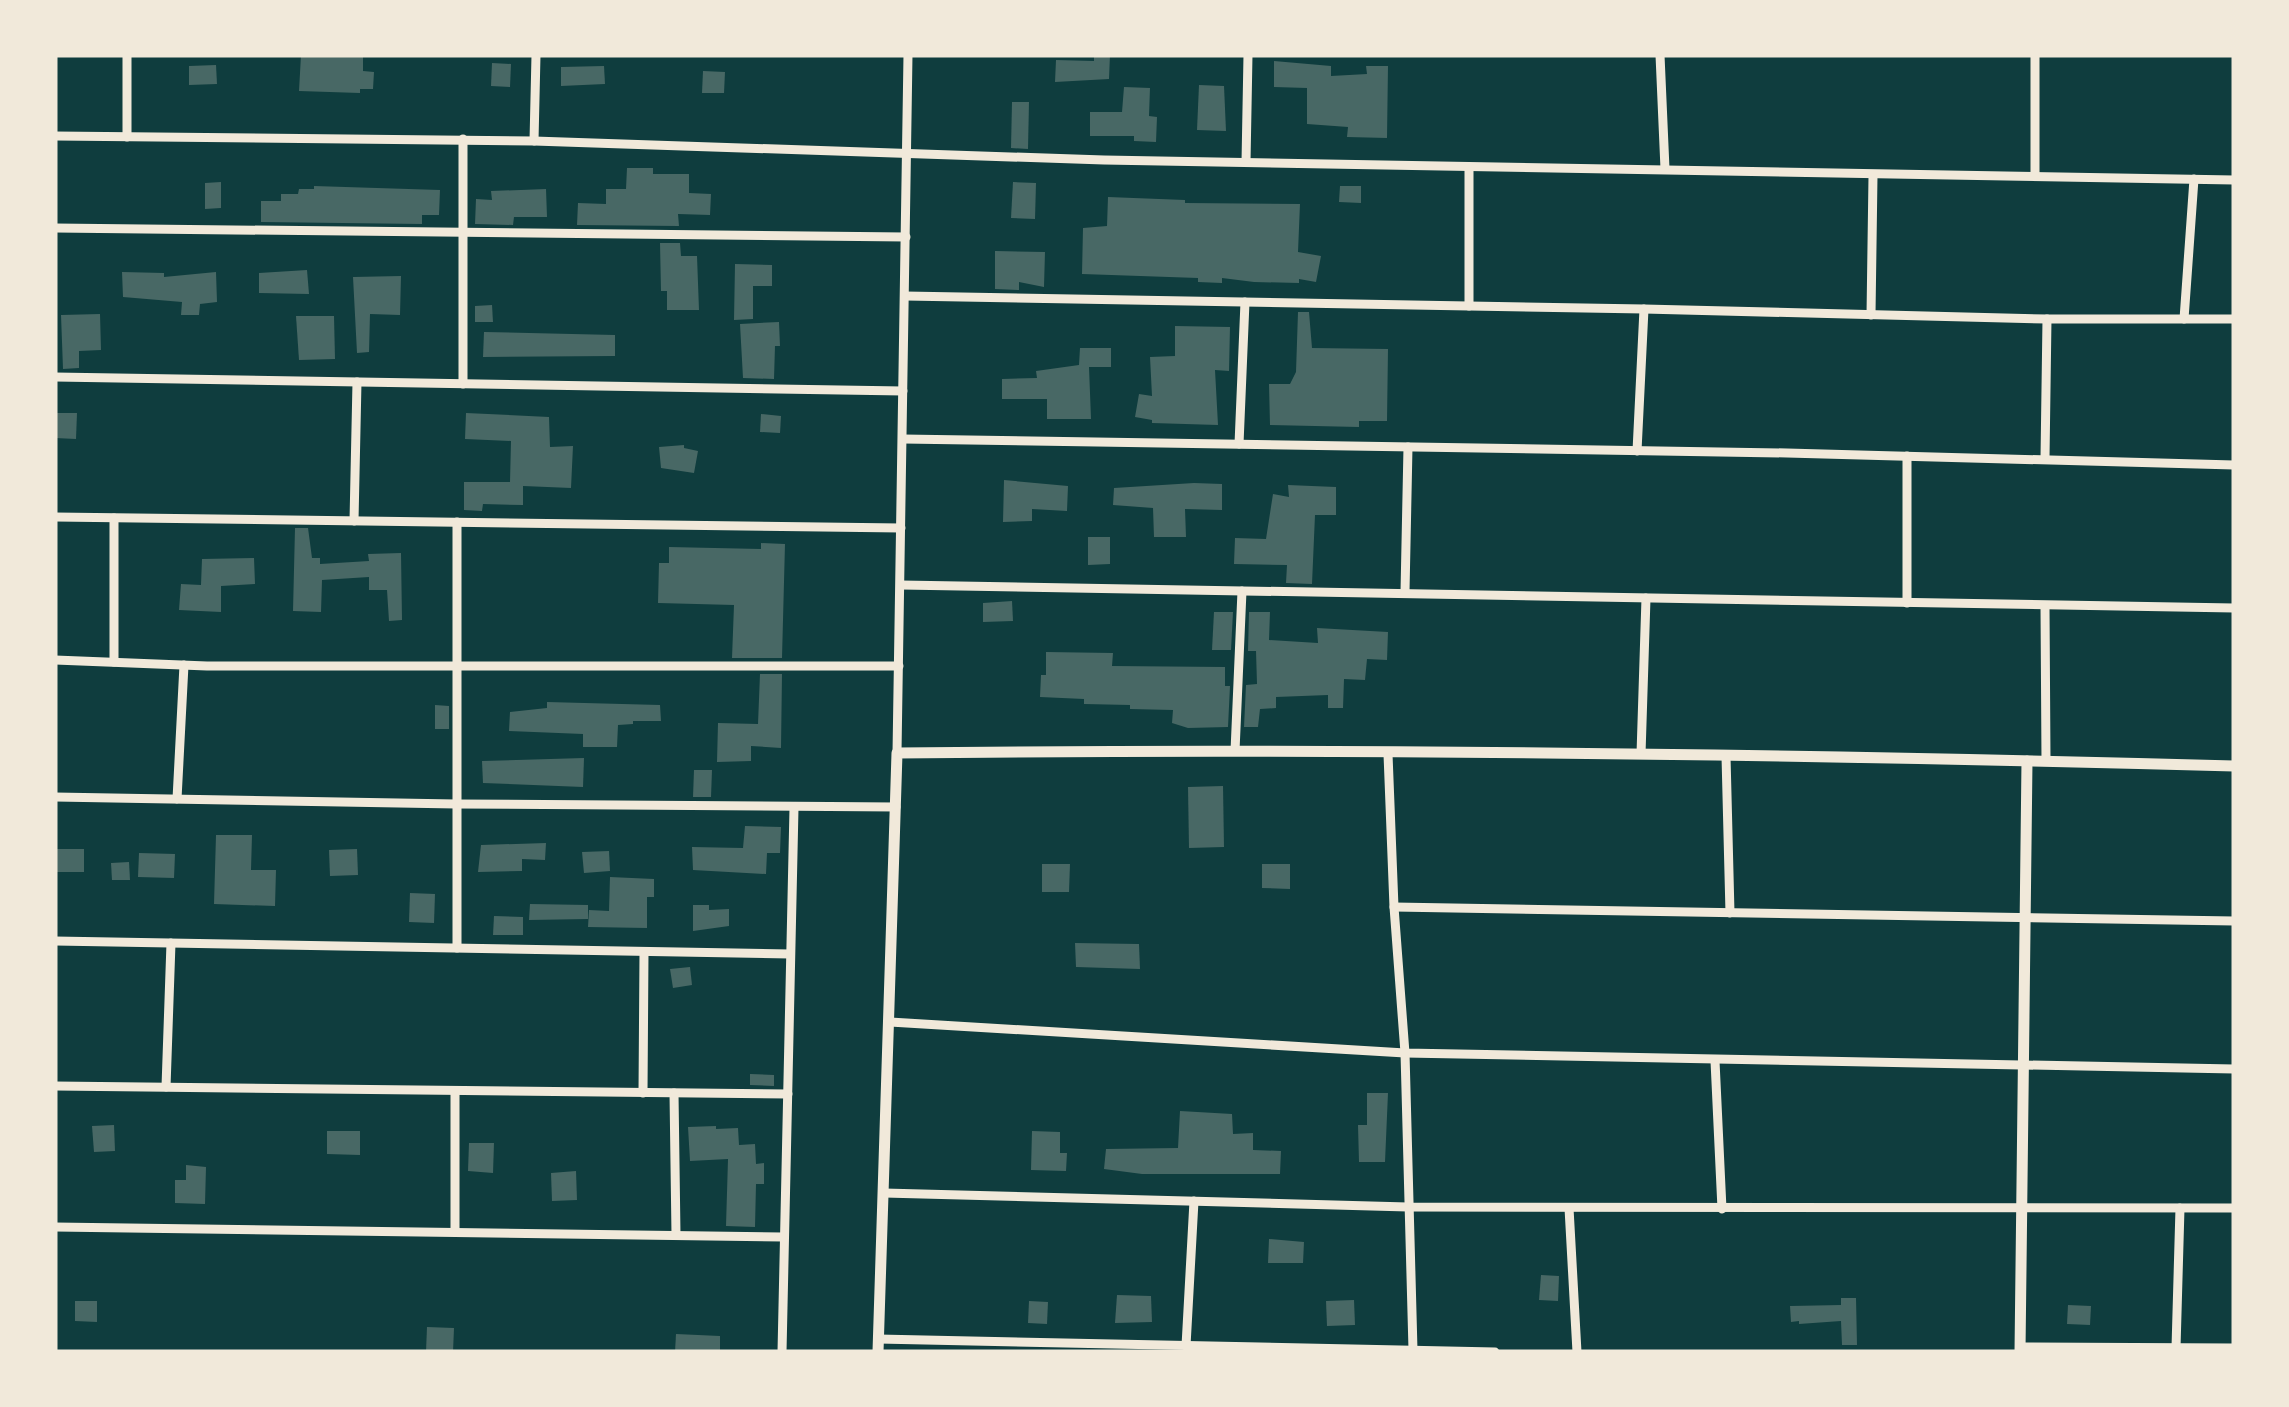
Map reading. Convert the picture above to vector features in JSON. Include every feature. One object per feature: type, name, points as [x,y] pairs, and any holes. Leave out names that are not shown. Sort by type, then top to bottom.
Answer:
[{"type":"street","points":[[127,55],[127,137]]},
{"type":"street","points":[[534,141],[536,55]]},
{"type":"street","points":[[908,55],[898,753],[878,1346],[1495,1352]]},
{"type":"street","points":[[1246,162],[1248,55]]},
{"type":"street","points":[[1660,55],[1665,170]]},
{"type":"street","points":[[2035,55],[2035,175]]},
{"type":"street","points":[[55,136],[463,139],[907,155],[2234,180]]},
{"type":"street","points":[[463,139],[463,384]]},
{"type":"street","points":[[1469,306],[1470,167]]},
{"type":"street","points":[[1871,315],[1873,176]]},
{"type":"street","points":[[2184,319],[2194,179]]},
{"type":"street","points":[[55,228],[906,237]]},
{"type":"street","points":[[905,296],[2234,320]]},
{"type":"street","points":[[1239,444],[1245,302]]},
{"type":"street","points":[[1638,451],[1644,308]]},
{"type":"street","points":[[2045,458],[2047,319]]},
{"type":"street","points":[[55,377],[903,391]]},
{"type":"street","points":[[354,521],[357,382]]},
{"type":"street","points":[[903,438],[2045,458],[2234,465]]},
{"type":"street","points":[[1406,592],[1408,447]]},
{"type":"street","points":[[1907,603],[1908,456]]},
{"type":"street","points":[[55,517],[901,528]]},
{"type":"street","points":[[114,518],[114,662]]},
{"type":"street","points":[[457,522],[457,948]]},
{"type":"street","points":[[901,584],[2234,608]]},
{"type":"street","points":[[1235,751],[1242,591]]},
{"type":"street","points":[[1641,754],[1646,598]]},
{"type":"street","points":[[2045,606],[2046,761]]},
{"type":"street","points":[[55,660],[184,665],[899,666]]},
{"type":"street","points":[[176,799],[184,665]]},
{"type":"street","points":[[898,753],[1641,754],[2234,766]]},
{"type":"street","points":[[1388,754],[1394,907],[1406,1054],[1413,1350]]},
{"type":"street","points":[[1726,756],[1730,912]]},
{"type":"street","points":[[2027,761],[2020,1350],[2234,1348]]},
{"type":"street","points":[[55,796],[896,807]]},
{"type":"street","points":[[782,1352],[794,808]]},
{"type":"street","points":[[1394,907],[2234,921]]},
{"type":"street","points":[[55,941],[790,954]]},
{"type":"street","points":[[166,1087],[171,943]]},
{"type":"street","points":[[643,1093],[644,952]]},
{"type":"street","points":[[890,1022],[1406,1054],[2234,1069]]},
{"type":"street","points":[[1715,1061],[1722,1209]]},
{"type":"street","points":[[55,1086],[788,1094]]},
{"type":"street","points":[[455,1091],[455,1232]]},
{"type":"street","points":[[674,1094],[676,1236]]},
{"type":"street","points":[[884,1193],[1408,1207],[2234,1208]]},
{"type":"street","points":[[1186,1346],[1194,1201]]},
{"type":"street","points":[[1569,1208],[1577,1352]]},
{"type":"street","points":[[2176,1348],[2180,1208]]},
{"type":"street","points":[[55,1227],[784,1237]]},
{"type":"building","points":[[301,55],[363,55],[363,71],[374,72],[373,89],[360,89],[360,93],[299,91]]},
{"type":"building","points":[[1094,55],[1110,55],[1109,79],[1055,82],[1056,60],[1094,61]]},
{"type":"building","points":[[1274,61],[1331,66],[1331,76],[1367,74],[1366,66],[1388,66],[1387,138],[1347,137],[1348,127],[1307,124],[1307,88],[1274,87]]},
{"type":"building","points":[[492,63],[511,64],[510,87],[491,86]]},
{"type":"building","points":[[216,65],[217,84],[189,85],[189,66]]},
{"type":"building","points":[[604,66],[605,84],[561,86],[561,67]]},
{"type":"building","points":[[703,71],[725,72],[724,93],[702,93]]},
{"type":"building","points":[[1199,85],[1224,86],[1226,131],[1197,130]]},
{"type":"building","points":[[1124,87],[1150,88],[1149,116],[1157,117],[1156,142],[1134,141],[1134,136],[1090,136],[1090,112],[1122,112]]},
{"type":"building","points":[[1012,102],[1029,102],[1028,149],[1011,148]]},
{"type":"building","points":[[627,168],[653,168],[653,174],[689,174],[689,193],[711,194],[710,215],[678,214],[679,226],[577,225],[578,203],[606,204],[606,189],[626,189]]},
{"type":"building","points":[[221,182],[221,208],[205,209],[205,183]]},
{"type":"building","points":[[1013,182],[1036,183],[1035,219],[1011,218]]},
{"type":"building","points":[[314,186],[440,190],[439,215],[422,215],[422,224],[261,222],[261,201],[281,201],[281,194],[298,194],[299,189]]},
{"type":"building","points":[[1340,186],[1361,186],[1361,203],[1339,202]]},
{"type":"building","points":[[546,189],[547,217],[514,217],[513,225],[475,224],[476,199],[492,200],[491,191]]},
{"type":"building","points":[[1108,197],[1185,203],[1300,204],[1298,252],[1321,256],[1316,282],[1222,278],[1222,283],[1198,282],[1198,278],[1082,274],[1083,228],[1107,226]]},
{"type":"building","points":[[660,243],[680,243],[681,256],[697,256],[699,310],[667,310],[667,291],[661,291]]},
{"type":"building","points":[[995,251],[1045,252],[1044,287],[1019,282],[1019,290],[995,289]]},
{"type":"building","points":[[735,264],[772,265],[772,286],[753,286],[753,319],[734,320]]},
{"type":"building","points":[[307,270],[309,294],[259,293],[259,273]]},
{"type":"building","points":[[122,272],[164,273],[164,277],[216,272],[217,302],[200,304],[199,315],[181,315],[182,302],[123,297]]},
{"type":"building","points":[[401,276],[400,315],[370,314],[369,352],[357,353],[353,277]]},
{"type":"building","points":[[492,305],[493,322],[475,322],[475,306]]},
{"type":"building","points":[[1298,312],[1309,312],[1312,348],[1388,349],[1387,421],[1359,421],[1359,427],[1270,425],[1269,384],[1290,384],[1296,372]]},
{"type":"building","points":[[100,314],[101,350],[79,351],[79,368],[63,369],[61,315]]},
{"type":"building","points":[[296,316],[334,316],[335,359],[299,360]]},
{"type":"building","points":[[779,322],[780,346],[775,346],[774,379],[743,378],[740,324]]},
{"type":"building","points":[[1175,326],[1230,327],[1229,371],[1215,370],[1218,425],[1152,423],[1135,417],[1139,394],[1152,396],[1150,357],[1175,356]]},
{"type":"building","points":[[484,332],[615,335],[615,356],[483,357]]},
{"type":"building","points":[[1080,348],[1111,348],[1111,367],[1089,367],[1091,419],[1047,419],[1047,399],[1002,399],[1002,379],[1037,378],[1036,371],[1079,365]]},
{"type":"building","points":[[55,413],[77,413],[76,439],[55,438]]},
{"type":"building","points":[[466,413],[549,417],[550,447],[573,446],[571,488],[523,486],[523,505],[483,504],[482,511],[464,510],[464,482],[510,482],[511,441],[465,439]]},
{"type":"building","points":[[761,414],[781,416],[780,433],[760,432]]},
{"type":"building","points":[[684,445],[698,451],[694,473],[661,468],[659,447]]},
{"type":"building","points":[[1004,480],[1068,486],[1067,511],[1032,509],[1032,521],[1003,522]]},
{"type":"building","points":[[1222,484],[1222,510],[1185,509],[1186,537],[1154,537],[1153,508],[1113,505],[1114,488]]},
{"type":"building","points":[[1288,485],[1336,487],[1336,515],[1315,515],[1312,584],[1286,583],[1287,565],[1234,564],[1235,538],[1266,539],[1273,494],[1289,497]]},
{"type":"building","points":[[295,528],[308,528],[312,558],[320,558],[320,564],[369,561],[368,554],[401,553],[402,620],[389,621],[387,590],[369,590],[369,577],[322,580],[321,612],[293,611]]},
{"type":"building","points":[[1088,537],[1110,537],[1110,564],[1088,565]]},
{"type":"building","points":[[761,543],[785,544],[782,658],[732,658],[734,605],[658,603],[659,563],[669,563],[669,547],[761,549]]},
{"type":"building","points":[[254,558],[255,584],[221,586],[221,612],[179,610],[181,584],[201,585],[202,559]]},
{"type":"building","points":[[1012,601],[1013,621],[983,622],[983,603]]},
{"type":"building","points":[[1214,612],[1233,612],[1231,650],[1212,650]]},
{"type":"building","points":[[1249,612],[1270,612],[1269,640],[1318,643],[1317,628],[1388,632],[1387,660],[1367,659],[1365,680],[1344,679],[1343,708],[1328,708],[1328,695],[1276,697],[1276,708],[1260,709],[1258,727],[1244,727],[1246,685],[1257,684],[1256,651],[1248,651]]},
{"type":"building","points":[[1046,652],[1113,653],[1112,666],[1225,667],[1225,686],[1230,686],[1228,727],[1188,728],[1172,723],[1173,710],[1130,709],[1130,705],[1084,704],[1084,699],[1040,697],[1041,675],[1046,675]]},
{"type":"building","points":[[760,674],[782,674],[781,748],[751,746],[751,761],[717,762],[718,723],[758,724]]},
{"type":"building","points":[[547,702],[660,705],[661,721],[618,725],[617,747],[583,747],[583,734],[509,731],[510,712],[547,708]]},
{"type":"building","points":[[435,705],[449,706],[449,729],[435,729]]},
{"type":"building","points":[[584,758],[583,787],[483,783],[482,761]]},
{"type":"building","points":[[694,770],[712,770],[711,797],[693,797]]},
{"type":"building","points":[[1223,786],[1224,847],[1189,848],[1188,787]]},
{"type":"building","points":[[745,826],[781,827],[780,853],[767,853],[766,874],[693,870],[692,847],[743,848]]},
{"type":"building","points":[[216,835],[252,835],[251,870],[276,870],[275,906],[214,904]]},
{"type":"building","points":[[546,843],[545,860],[522,859],[522,871],[478,872],[481,845]]},
{"type":"building","points":[[56,849],[84,849],[84,872],[56,872]]},
{"type":"building","points":[[357,849],[358,875],[330,876],[329,850]]},
{"type":"building","points":[[609,851],[610,871],[584,873],[582,852]]},
{"type":"building","points":[[139,853],[175,854],[174,878],[138,877]]},
{"type":"building","points":[[129,862],[130,880],[112,880],[111,863]]},
{"type":"building","points":[[1042,864],[1070,864],[1069,892],[1042,892]]},
{"type":"building","points":[[1262,864],[1290,864],[1290,889],[1262,888]]},
{"type":"building","points":[[610,877],[654,879],[654,897],[647,897],[647,928],[588,927],[589,910],[609,911]]},
{"type":"building","points":[[410,893],[435,894],[434,923],[409,922]]},
{"type":"building","points":[[530,904],[588,905],[588,919],[529,920]]},
{"type":"building","points":[[693,905],[709,905],[709,910],[729,909],[729,926],[693,931]]},
{"type":"building","points":[[494,916],[523,917],[523,935],[493,935]]},
{"type":"building","points":[[1075,943],[1139,944],[1140,969],[1076,967]]},
{"type":"building","points":[[690,967],[692,985],[673,988],[670,969]]},
{"type":"building","points":[[750,1074],[774,1075],[774,1086],[750,1085]]},
{"type":"building","points":[[1367,1093],[1388,1093],[1385,1162],[1359,1162],[1358,1125],[1367,1125]]},
{"type":"building","points":[[1180,1111],[1232,1114],[1233,1134],[1253,1133],[1253,1150],[1281,1151],[1280,1174],[1142,1174],[1104,1169],[1106,1149],[1178,1148]]},
{"type":"building","points":[[114,1125],[115,1151],[94,1152],[92,1126]]},
{"type":"building","points":[[688,1127],[738,1128],[739,1145],[755,1144],[756,1164],[764,1163],[764,1184],[756,1184],[755,1227],[726,1226],[728,1159],[690,1161]]},
{"type":"building","points":[[327,1131],[360,1131],[360,1155],[327,1154]]},
{"type":"building","points":[[1032,1131],[1060,1132],[1060,1153],[1067,1153],[1066,1171],[1031,1170]]},
{"type":"building","points":[[469,1143],[494,1143],[493,1173],[468,1171]]},
{"type":"building","points":[[186,1165],[206,1167],[205,1204],[175,1203],[175,1180],[186,1180]]},
{"type":"building","points":[[576,1171],[577,1200],[552,1201],[551,1173]]},
{"type":"building","points":[[1269,1239],[1304,1242],[1303,1263],[1268,1263]]},
{"type":"building","points":[[1541,1275],[1559,1276],[1558,1301],[1539,1300]]},
{"type":"building","points":[[1117,1295],[1151,1296],[1152,1322],[1115,1323]]},
{"type":"building","points":[[1841,1298],[1856,1298],[1857,1345],[1842,1345],[1841,1321],[1791,1322],[1790,1306],[1841,1305]]},
{"type":"building","points":[[1354,1300],[1355,1325],[1327,1326],[1326,1301]]},
{"type":"building","points":[[75,1301],[97,1301],[97,1322],[75,1321]]},
{"type":"building","points":[[1029,1301],[1048,1302],[1047,1324],[1028,1323]]},
{"type":"building","points":[[2068,1305],[2091,1306],[2090,1325],[2067,1324]]},
{"type":"building","points":[[427,1327],[454,1328],[453,1352],[426,1352]]},
{"type":"building","points":[[676,1334],[720,1336],[720,1352],[675,1352]]}]
